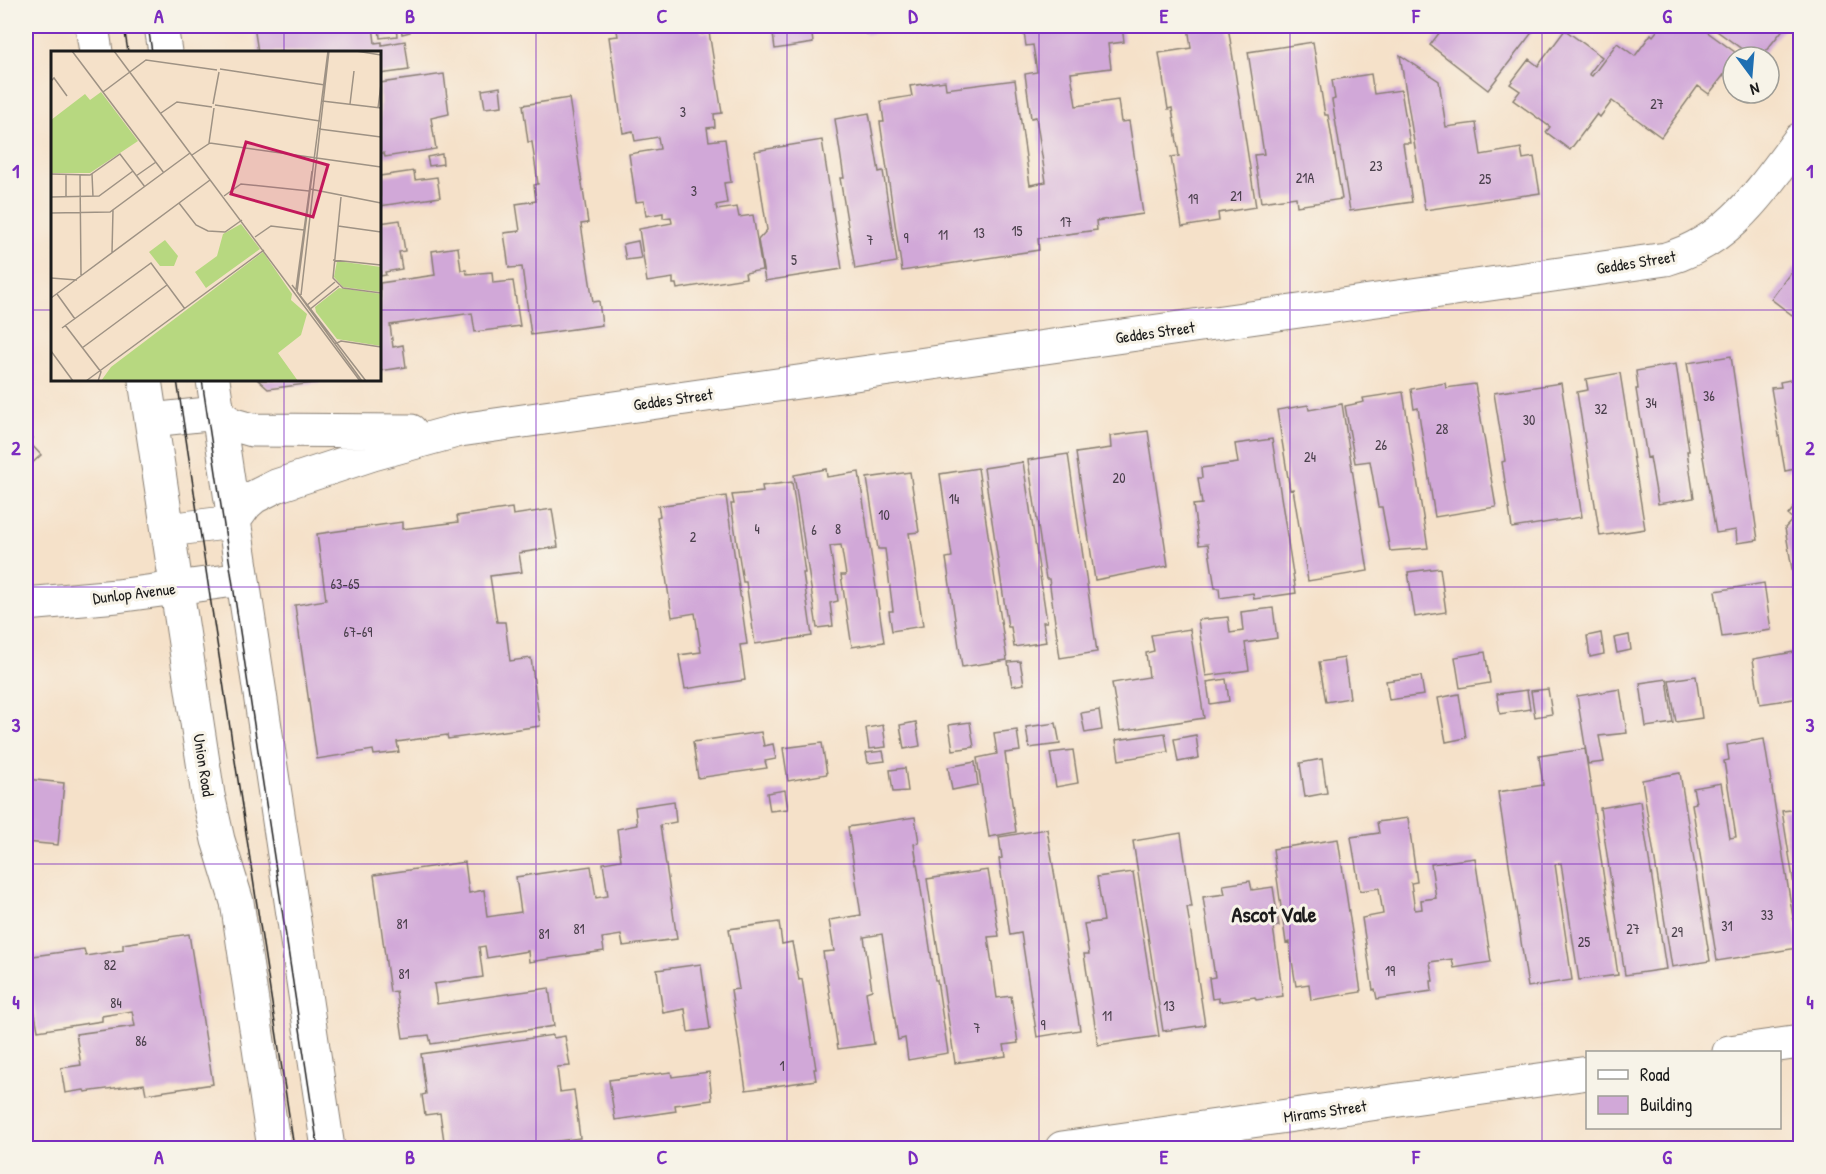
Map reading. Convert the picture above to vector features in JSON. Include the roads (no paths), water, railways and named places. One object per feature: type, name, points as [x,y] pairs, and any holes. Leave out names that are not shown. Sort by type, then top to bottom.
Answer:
[{"type":"street","points":[[92,26],[96,51]]},
{"type":"street","points":[[161,26],[165,51]]},
{"type":"street","name":"Geddes Street","points":[[233,522],[254,497],[276,486],[373,454],[460,430],[1666,259],[1687,253],[1714,237],[1733,222],[1753,201],[1800,138]]},
{"type":"street","name":"Union Road","points":[[145,381],[208,795],[218,840],[237,902],[274,1149]]},
{"type":"street","points":[[213,381],[328,1149]]},
{"type":"street","points":[[151,420],[217,413]]},
{"type":"street","name":"Geddes Street","points":[[217,413],[231,424],[261,431],[460,430]]},
{"type":"street","points":[[168,531],[233,522]]},
{"type":"street","name":"Dunlop Avenue","points":[[26,604],[117,596],[242,579]]},
{"type":"street","points":[[1742,1051],[1800,1042]]},
{"type":"street","name":"Mirams Street","points":[[1062,1149],[1586,1073]]},
{"type":"tram line","points":[[124,26],[128,51]]},
{"type":"tram line","points":[[148,26],[152,51]]},
{"type":"tram line","points":[[177,381],[294,1148]]},
{"type":"tram line","points":[[202,381],[318,1148]]},
{"type":"district","name":"Ascot Vale","points":[[1274,914]]}]
